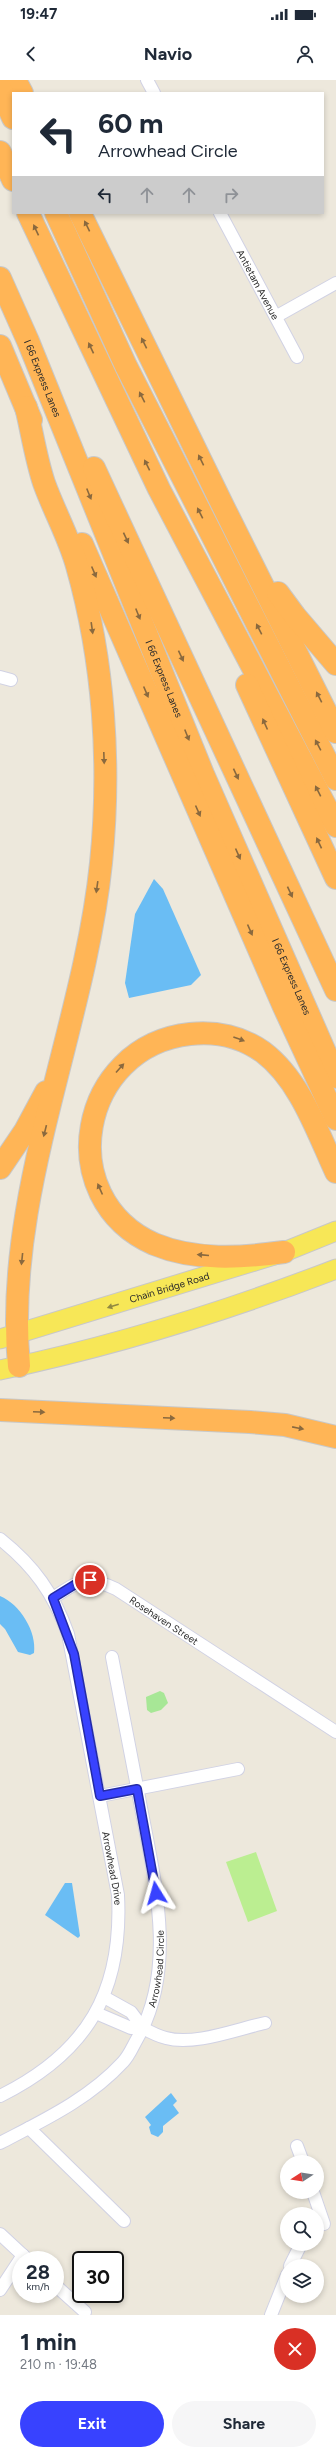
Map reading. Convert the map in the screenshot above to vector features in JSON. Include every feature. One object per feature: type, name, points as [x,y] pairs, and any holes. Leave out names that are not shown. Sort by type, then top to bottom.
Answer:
[{"type":"highway","points":[[15,80],[21,92]]},
{"type":"highway","points":[[0,88],[12,116]]},
{"type":"highway","points":[[0,152],[12,178]]},
{"type":"highway","points":[[28,214],[159,489],[336,878]]},
{"type":"highway","points":[[56,214],[130,373],[336,779]]},
{"type":"highway","points":[[80,214],[224,508],[336,732]]},
{"type":"highway","name":"I 66 Express Lanes","points":[[0,278],[28,341],[202,774],[336,1077]]},
{"type":"highway","points":[[28,341],[73,423],[336,990]]},
{"type":"highway","points":[[0,346],[158,718],[284,1007],[336,1119]]},
{"type":"highway","points":[[10,1368],[9,1337],[36,1169],[86,958],[101,864],[104,821],[103,732],[90,617],[76,563],[43,481],[26,407]]},
{"type":"highway","points":[[159,489],[336,826]]},
{"type":"highway","points":[[224,508],[295,616],[336,664]]},
{"type":"highway","points":[[284,1252],[228,1257],[187,1254],[154,1243],[138,1235],[123,1222],[110,1208],[100,1191],[93,1174],[90,1155],[90,1137],[93,1115],[110,1079],[121,1066],[140,1050],[173,1037],[194,1033],[218,1034],[245,1042],[263,1053],[288,1078],[300,1098],[336,1172]]},
{"type":"highway","points":[[0,1168],[39,1107],[64,1053]]},
{"type":"highway","points":[[0,1410],[250,1422],[285,1425],[336,1437]]},
{"type":"main road","name":"Chain Bridge Road","points":[[9,1337],[284,1252],[336,1231]]},
{"type":"main road","points":[[10,1368],[184,1322],[336,1269]]},
{"type":"street","points":[[147,80],[153,92]]},
{"type":"street","name":"Antietam Avenue","points":[[221,214],[277,316],[297,357]]},
{"type":"street","points":[[277,316],[336,283]]},
{"type":"street","points":[[0,1540],[32,1569],[53,1598]]},
{"type":"street","name":"Rosehaven Street","points":[[53,1598],[79,1582],[90,1580],[110,1586],[336,1732]]},
{"type":"street","name":"Arrowhead Drive","points":[[0,2096],[35,2077],[54,2063],[73,2045],[96,2013],[104,1997],[117,1952],[120,1923],[118,1895],[74,1654],[53,1598]]},
{"type":"street","name":"Arrowhead Circle","points":[[0,2143],[62,2111],[100,2085],[124,2061],[143,2028],[156,1988],[159,1960],[159,1924],[154,1882],[112,1657]]},
{"type":"street","points":[[100,1796],[238,1769]]},
{"type":"street","name":"Arrowhead Circle","points":[[104,1997],[131,2012],[143,2028]]},
{"type":"street","name":"Arrowhead Circle","points":[[96,2013],[131,2028],[143,2028],[167,2039],[184,2040],[203,2038],[265,2023]]},
{"type":"street","points":[[29,2128],[124,2221]]},
{"type":"street","points":[[297,2146],[300,2155]]},
{"type":"street","points":[[316,2199],[326,2225]]},
{"type":"street","points":[[0,2234],[19,2251]]},
{"type":"street","points":[[0,2290],[12,2275]]},
{"type":"street","points":[[64,2292],[85,2312]]},
{"type":"street","points":[[271,2315],[280,2292]]},
{"type":"green space","points":[[160,1691],[164,1693],[168,1703],[161,1710],[151,1713],[147,1710],[146,1697]]},
{"type":"green space","points":[[256,1852],[277,1911],[248,1922],[226,1862]]},
{"type":"water","points":[[154,879],[163,889],[201,975],[191,985],[129,998],[125,983],[135,914]]},
{"type":"water","points":[[0,1596],[14,1605],[26,1620],[33,1636],[34,1653],[30,1655],[18,1652],[5,1629],[0,1624]]},
{"type":"water","points":[[65,1883],[72,1883],[80,1936],[78,1938],[45,1915]]},
{"type":"water","points":[[171,2093],[177,2101],[173,2105],[179,2113],[163,2126],[163,2132],[158,2137],[151,2134],[149,2127],[151,2125],[145,2117]]},
{"type":"route","points":[[90,1580],[79,1582],[70,1586],[53,1598],[60,1612],[74,1654],[100,1796],[137,1789],[156,1893]]}]
